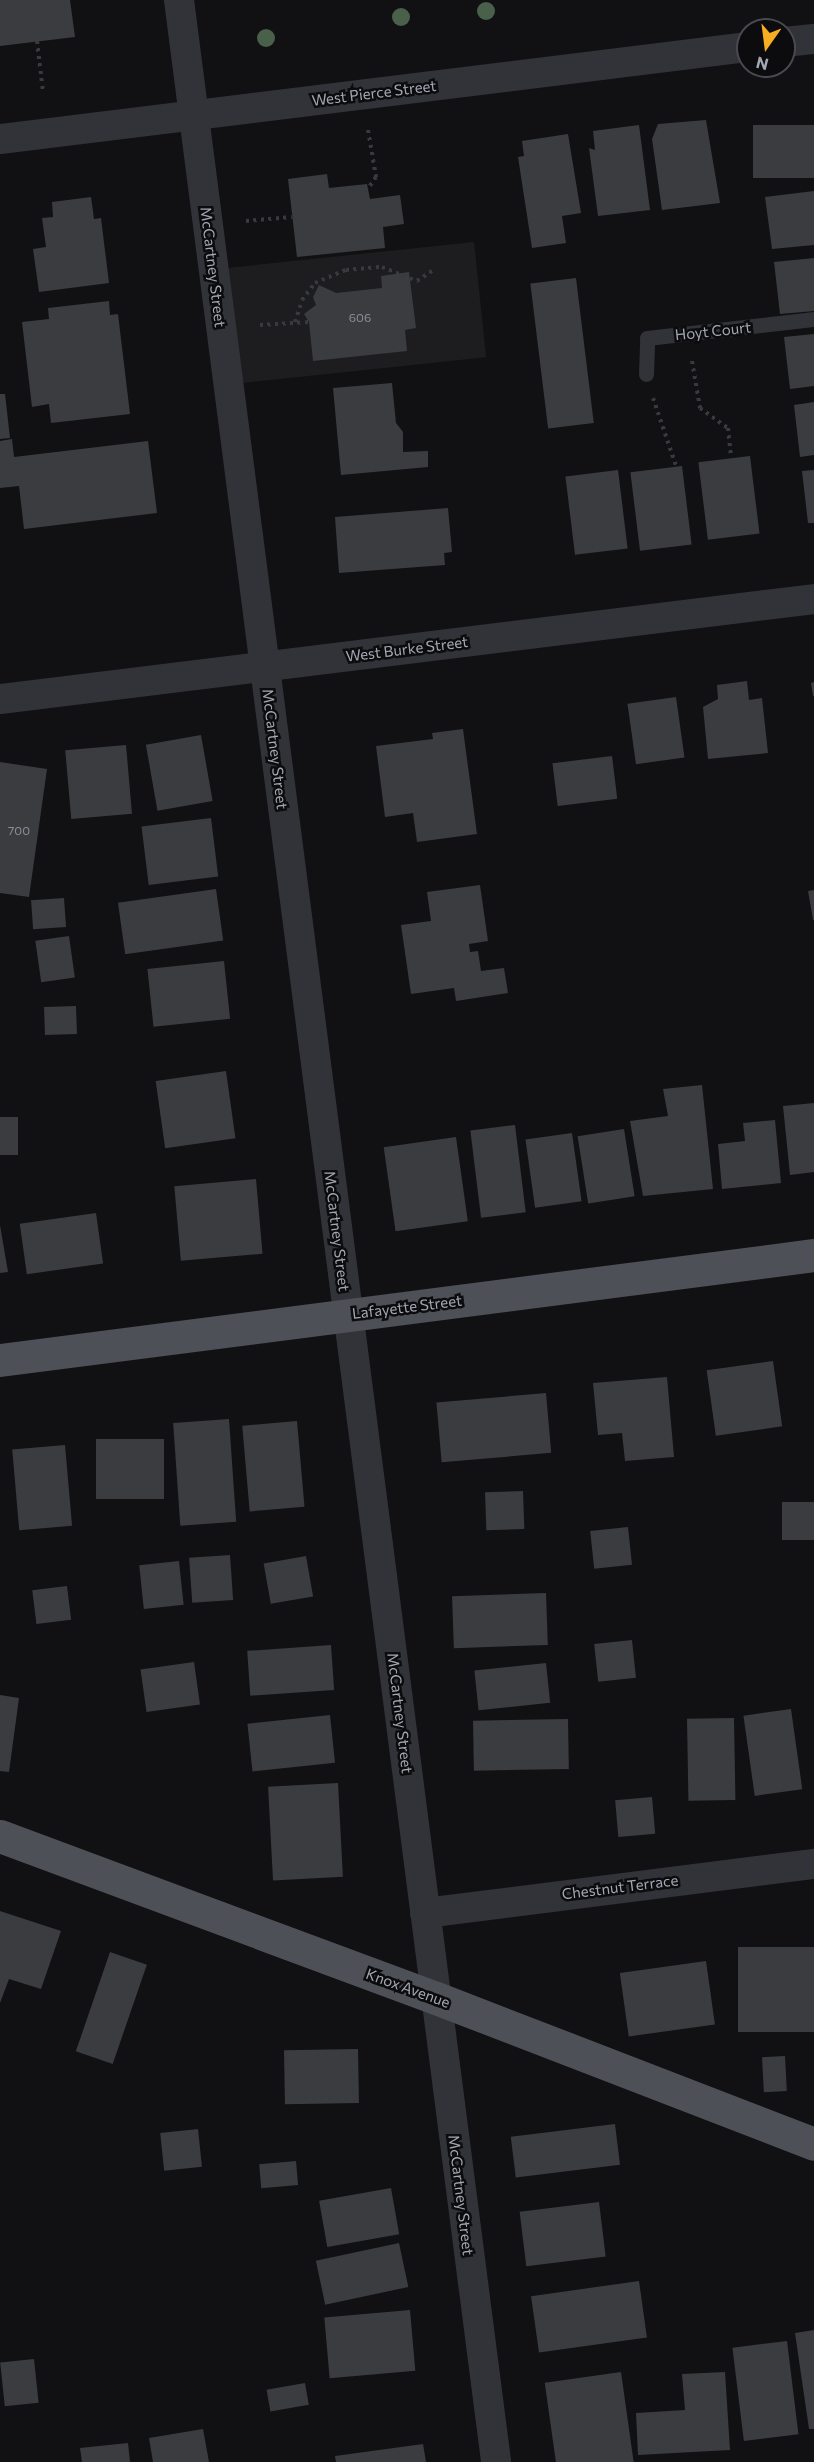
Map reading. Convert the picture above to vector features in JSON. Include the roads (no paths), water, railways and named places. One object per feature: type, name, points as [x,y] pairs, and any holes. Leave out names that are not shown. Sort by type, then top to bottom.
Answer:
[{"type":"main road","name":"Lafayette Street","points":[[0,1360],[814,1255]]},
{"type":"main road","name":"Knox Avenue","points":[[0,1836],[436,1998],[814,2144]]},
{"type":"street","name":"McCartney Street","points":[[179,0],[496,2462]]},
{"type":"street","points":[[796,41],[814,39]]},
{"type":"street","name":"West Pierce Street","points":[[0,139],[736,48]]},
{"type":"street","name":"West Burke Street","points":[[0,699],[814,599]]},
{"type":"street","name":"Chestnut Terrace","points":[[425,1912],[814,1864]]},
{"type":"lane","name":"Hoyt Court","points":[[646,374],[647,338],[814,319]]}]
